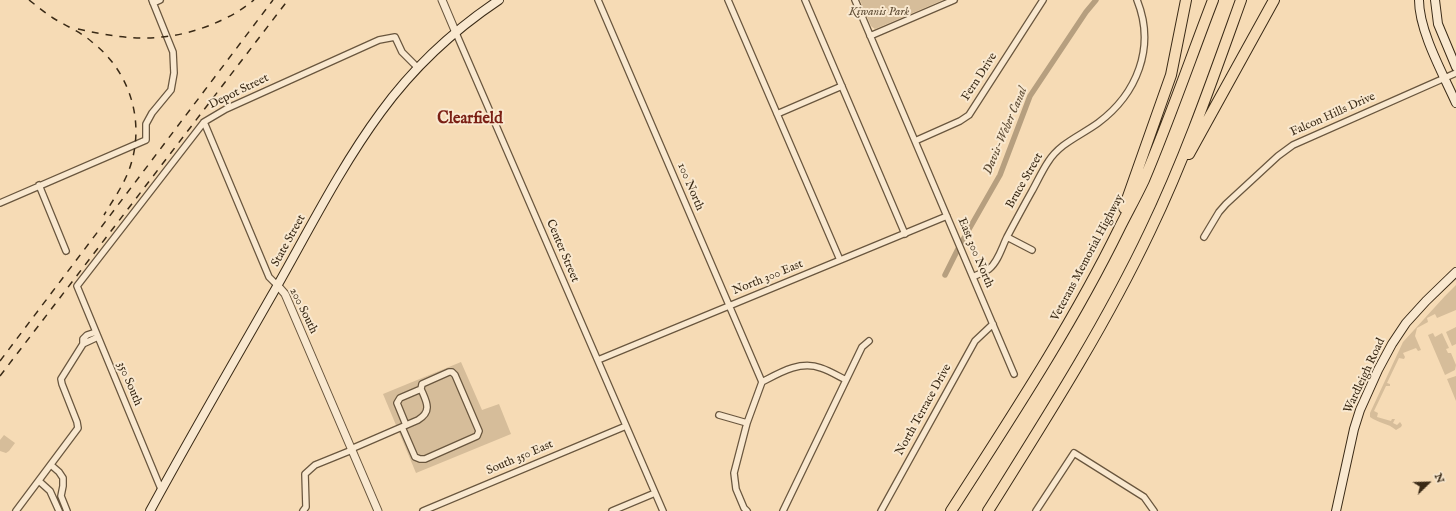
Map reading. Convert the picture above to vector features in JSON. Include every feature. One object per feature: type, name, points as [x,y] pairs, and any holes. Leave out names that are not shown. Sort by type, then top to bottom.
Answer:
[{"type":"highway","points":[[1109,250],[1171,75],[1186,0]]},
{"type":"highway","name":"Veterans Memorial Highway","points":[[951,511],[1028,391],[1090,287],[1109,250],[1143,181],[1213,0]]},
{"type":"highway","points":[[988,511],[1038,431],[1116,299],[1150,232],[1203,104],[1241,0]]},
{"type":"highway","points":[[1166,196],[1274,0]]},
{"type":"main road","name":"State Street","points":[[150,511],[361,140],[387,104],[418,68],[456,32],[499,0]]},
{"type":"main road","points":[[1419,0],[1422,26],[1456,103]]},
{"type":"main road","points":[[1435,0],[1436,15],[1439,27],[1456,67]]},
{"type":"main road","name":"Wardleigh Road","points":[[1336,511],[1354,428],[1360,410],[1378,370],[1406,323],[1456,272]]},
{"type":"street","points":[[0,203],[146,140],[146,124],[152,113],[171,90],[174,73],[173,52],[153,1],[160,0]]},
{"type":"street","name":"Center Street","points":[[442,0],[663,511]]},
{"type":"street","name":"100 North","points":[[598,0],[762,382]]},
{"type":"street","points":[[728,0],[840,260]]},
{"type":"street","points":[[805,0],[905,234]]},
{"type":"street","name":"East 300 North","points":[[855,0],[1014,374]]},
{"type":"street","points":[[870,36],[954,0]]},
{"type":"street","name":"Fern Drive","points":[[915,141],[960,121],[969,115],[1043,0]]},
{"type":"street","name":"Bruce Street","points":[[973,277],[990,269],[997,259],[1007,237],[1048,162],[1057,150],[1063,144],[1099,122],[1116,108],[1130,91],[1142,61],[1145,42],[1141,10],[1137,0]]},
{"type":"street","name":"Depot Street","points":[[76,286],[204,122],[226,109],[379,40],[395,37],[402,52],[418,68]]},
{"type":"street","name":"Falcon Hills Drive","points":[[1204,237],[1219,212],[1226,204],[1278,156],[1293,145],[1456,73]]},
{"type":"street","points":[[777,114],[842,86]]},
{"type":"street","name":"200 South","points":[[204,122],[269,277],[285,294],[378,511]]},
{"type":"street","points":[[39,185],[66,251]]},
{"type":"street","name":"North 300 East","points":[[598,360],[947,216]]},
{"type":"street","points":[[1007,237],[1032,250]]},
{"type":"street","name":"350 South","points":[[76,286],[162,489]]},
{"type":"street","name":"North Terrace Drive","points":[[881,511],[975,341],[993,324]]},
{"type":"street","points":[[16,511],[78,428],[61,381],[82,344],[83,339],[85,337],[97,334]]},
{"type":"street","points":[[783,511],[862,347],[869,341]]},
{"type":"street","points":[[747,511],[744,508],[736,489],[734,473],[747,423],[762,382],[783,371],[804,365],[820,367],[846,380]]},
{"type":"street","points":[[304,511],[306,507],[305,474],[316,465],[351,449],[404,426],[422,418],[428,410],[428,404],[421,389],[422,384],[452,372],[455,375],[479,431],[477,436],[425,459],[415,457],[404,426],[397,403],[400,398],[421,389]]},
{"type":"street","points":[[718,415],[747,423]]},
{"type":"street","name":"South 350 East","points":[[423,511],[626,426]]},
{"type":"street","points":[[1036,511],[1074,454],[1144,497],[1154,511]]},
{"type":"street","points":[[51,465],[63,478],[64,486],[61,496],[67,511]]},
{"type":"street","points":[[38,481],[50,491],[60,511]]},
{"type":"street","points":[[612,511],[655,493]]},
{"type":"green space","name":"Kiwanis Park","points":[[860,0],[943,0],[875,29],[871,26]]},
{"type":"green space","points":[[1456,285],[1456,310],[1437,318],[1435,314],[1427,318],[1428,322],[1417,328],[1415,336],[1421,350],[1418,351],[1416,348],[1403,353],[1405,357],[1404,359],[1399,358],[1387,383],[1390,384],[1390,386],[1386,386],[1374,411],[1378,413],[1377,417],[1391,421],[1392,419],[1395,419],[1393,423],[1397,425],[1400,422],[1402,425],[1401,427],[1396,430],[1373,419],[1370,417],[1370,413],[1403,342]]},
{"type":"green space","points":[[1456,327],[1456,344],[1452,346],[1446,332]]},
{"type":"green space","points":[[1433,333],[1435,337],[1442,333],[1449,348],[1446,349],[1448,353],[1451,353],[1456,365],[1455,370],[1445,375],[1428,335]]},
{"type":"green space","points":[[461,362],[482,410],[499,404],[511,434],[416,473],[383,394]]},
{"type":"green space","points":[[1456,376],[1456,401],[1447,379]]},
{"type":"green space","points":[[4,435],[15,443],[6,453],[0,451],[0,440]]},
{"type":"waterway","name":"Davis-Weber Canal","points":[[945,275],[960,245],[1000,175],[1030,96],[1086,12],[1096,0]]},
{"type":"railway","points":[[29,0],[53,18],[83,35],[105,54],[117,68],[132,100],[136,135],[134,153],[124,182],[104,215]]},
{"type":"railway","points":[[78,29],[136,38],[173,36],[209,26],[235,14],[254,0]]},
{"type":"railway","points":[[0,361],[273,0]]},
{"type":"railway","points":[[0,376],[288,0]]},
{"type":"district","name":"Clearfield","points":[[470,120]]}]
